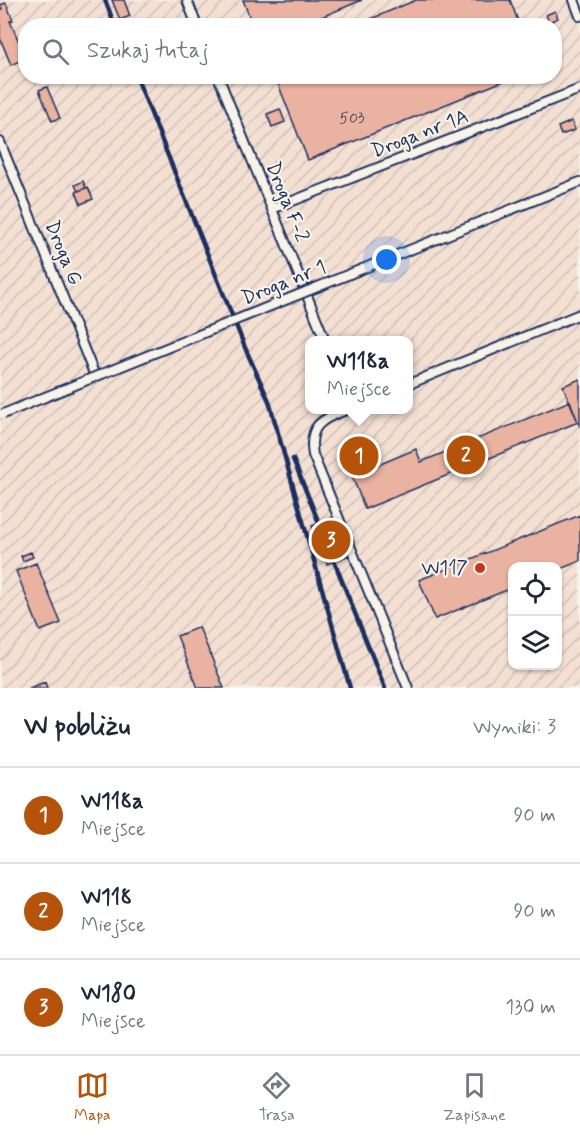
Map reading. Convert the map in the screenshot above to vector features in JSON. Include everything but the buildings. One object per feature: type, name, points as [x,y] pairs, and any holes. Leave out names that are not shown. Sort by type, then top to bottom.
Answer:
[{"type":"lane","points":[[187,0],[194,18]]},
{"type":"lane","points":[[574,0],[580,16]]},
{"type":"lane","name":"Droga F-2","points":[[221,84],[323,336]]},
{"type":"lane","name":"Droga nr 1A","points":[[272,209],[580,89]]},
{"type":"lane","name":"Droga G","points":[[0,142],[95,376]]},
{"type":"lane","name":"Droga nr 1","points":[[1,415],[580,182]]},
{"type":"lane","points":[[413,382],[580,314]]},
{"type":"lane","points":[[337,414],[318,423],[313,432],[311,444],[313,455],[408,688]]},
{"type":"shaded area","points":[[0,0],[580,0],[580,688],[0,688]]},
{"type":"railway","points":[[105,0],[112,18]]},
{"type":"railway","points":[[139,84],[246,350],[269,401],[350,688]]},
{"type":"railway","points":[[293,459],[319,523]]},
{"type":"railway","points":[[334,561],[385,688]]},
{"type":"place","name":"W118","points":[[466,455]]},
{"type":"place","name":"W118a","points":[[359,456]]},
{"type":"place","name":"W180","points":[[331,540]]},
{"type":"place","name":"W117","points":[[480,568]]}]
